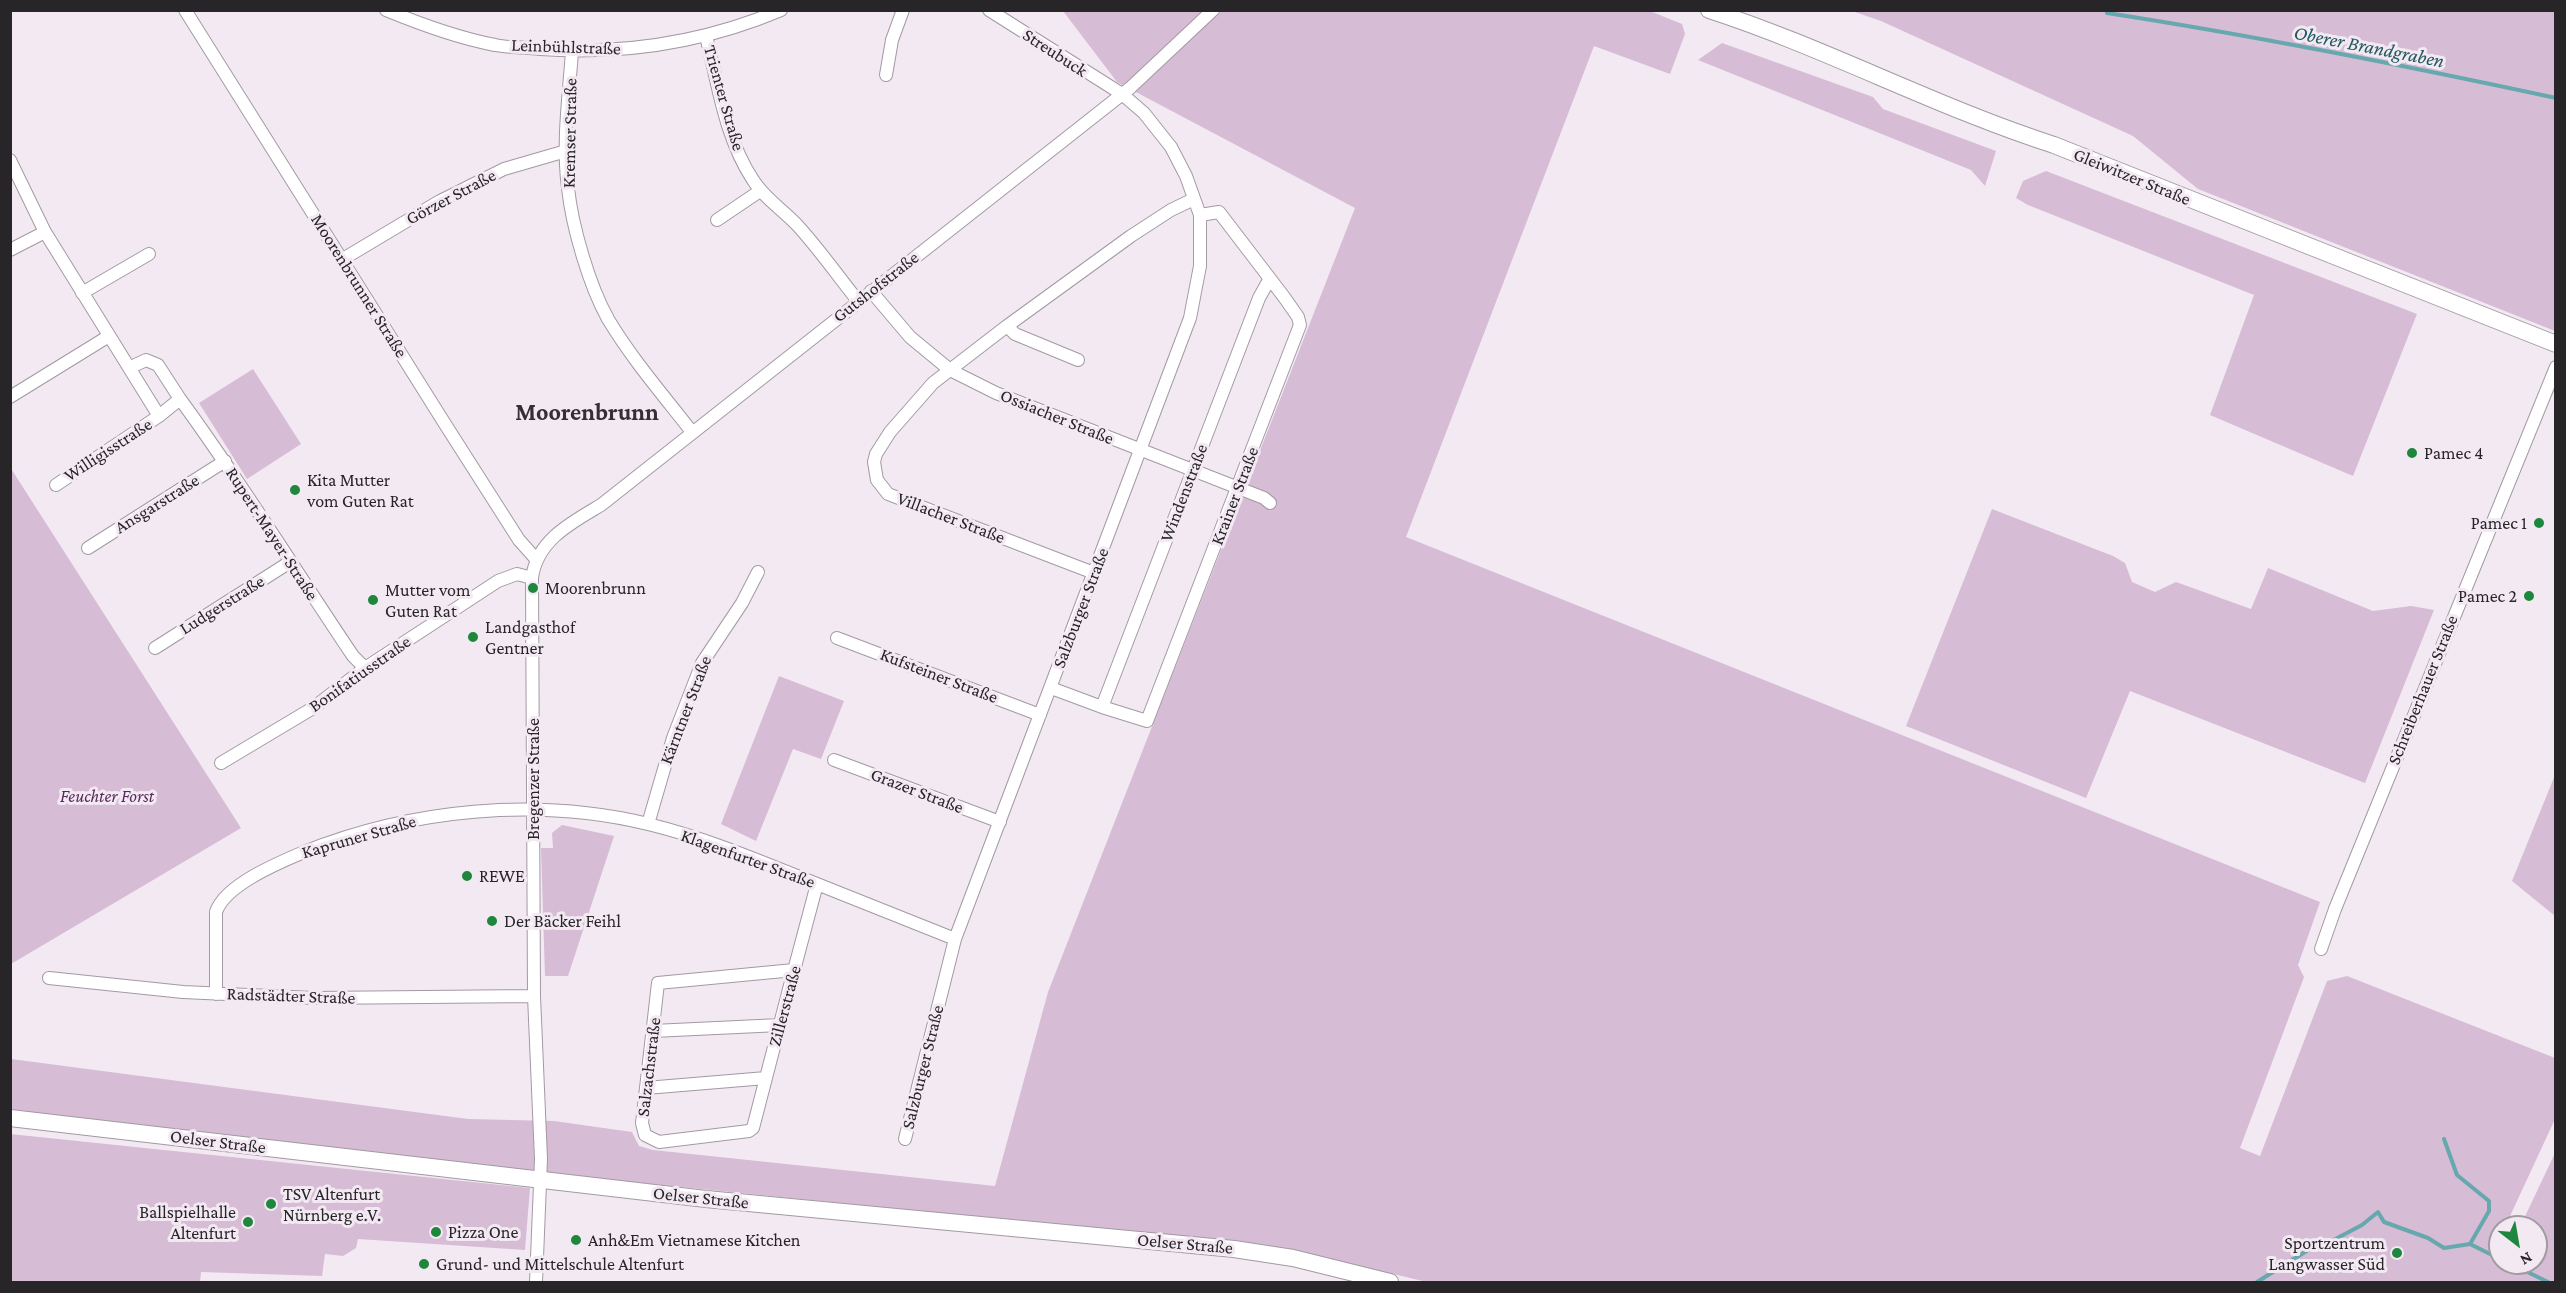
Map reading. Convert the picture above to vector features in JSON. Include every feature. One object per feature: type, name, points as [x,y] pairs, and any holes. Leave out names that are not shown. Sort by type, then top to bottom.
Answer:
[{"type":"main road","name":"Gleiwitzer Straße","points":[[1709,10],[1783,38],[1995,126],[2054,145],[2556,344]]},
{"type":"main road","name":"Oelser Straße","points":[[10,1118],[803,1209],[1255,1251],[1390,1282]]},
{"type":"street","name":"Moorenbrunner Straße","points":[[185,10],[519,540],[536,559]]},
{"type":"street","name":"Leinbühlstraße","points":[[386,10],[417,23],[495,45],[572,51],[636,49],[706,36],[744,26],[781,10]]},
{"type":"street","points":[[886,75],[892,40],[903,10]]},
{"type":"street","name":"Streubuck","points":[[989,10],[1122,94]]},
{"type":"street","name":"Gutshofstraße","points":[[536,559],[549,542],[601,505],[1122,94],[1213,10]]},
{"type":"street","name":"Trienter Straße","points":[[706,36],[725,116],[737,150],[760,191],[797,225],[858,301]]},
{"type":"street","name":"Kremser Straße","points":[[572,51],[566,151],[568,188],[575,226],[596,293],[607,317],[631,355],[692,432]]},
{"type":"street","name":"Salzburger Straße","points":[[905,1139],[955,939],[1191,318],[1200,266],[1200,215],[1178,159],[1163,135],[1144,113],[1122,94]]},
{"type":"street","name":"Görzer Straße","points":[[343,260],[440,201],[504,169],[566,151]]},
{"type":"street","points":[[10,160],[45,232],[109,336],[131,367],[159,416],[180,399]]},
{"type":"street","points":[[717,220],[760,191]]},
{"type":"street","name":"Villacher Straße","points":[[1094,573],[888,494],[877,480],[874,462],[880,445],[933,383],[1131,236],[1171,210],[1194,199]]},
{"type":"street","name":"Krainer Straße","points":[[1051,688],[1147,721],[1300,325],[1298,317],[1219,212],[1200,215]]},
{"type":"street","points":[[10,250],[45,232]]},
{"type":"street","points":[[82,293],[149,254]]},
{"type":"street","name":"Windenstraße","points":[[1102,707],[1192,469],[1259,298],[1269,280]]},
{"type":"street","name":"Ossiacher Straße","points":[[871,291],[910,337],[950,370],[996,393],[1239,487],[1264,498],[1269,503]]},
{"type":"street","points":[[1007,326],[1015,334],[1078,360]]},
{"type":"street","points":[[10,397],[109,336]]},
{"type":"street","name":"Rupert-Mayer-Straße","points":[[131,367],[146,360],[158,365],[225,461],[353,656],[365,668]]},
{"type":"street","name":"Schreiberhauer Straße","points":[[2321,949],[2450,622],[2556,367]]},
{"type":"street","name":"Willigisstraße","points":[[56,485],[159,416]]},
{"type":"street","name":"Ansgarstraße","points":[[88,548],[225,461]]},
{"type":"street","name":"Bregenzer Straße","points":[[536,559],[532,578],[534,996],[541,1180],[536,1282]]},
{"type":"street","name":"Ludgerstraße","points":[[155,648],[290,562]]},
{"type":"street","name":"Kärntner Straße","points":[[648,824],[673,738],[702,663],[742,603],[758,572]]},
{"type":"street","name":"Bonifatiusstraße","points":[[220,763],[313,708],[365,668],[505,577],[517,574],[532,578]]},
{"type":"street","name":"Kufsteiner Straße","points":[[837,638],[1040,715]]},
{"type":"street","name":"Grazer Straße","points":[[834,760],[1000,822]]},
{"type":"street","name":"Klagenfurter Straße","points":[[533,810],[569,811],[648,824],[711,843],[955,939]]},
{"type":"street","name":"Kapruner Straße","points":[[216,994],[216,912],[219,902],[239,885],[312,849],[385,827],[429,817],[533,810]]},
{"type":"street","name":"Zillerstraße","points":[[659,1142],[749,1131],[753,1128],[817,884]]},
{"type":"street","name":"Salzachstraße","points":[[659,1142],[645,1135],[642,1128],[658,982],[794,970]]},
{"type":"street","name":"Radstädter Straße","points":[[49,978],[216,994],[373,999],[534,996]]},
{"type":"street","points":[[653,1031],[780,1025]]},
{"type":"street","points":[[646,1088],[766,1078]]},
{"type":"green space","points":[[1063,11],[1650,11],[1682,24],[1685,34],[1670,74],[1594,46],[1406,537],[2320,902],[2298,965],[2304,977],[2240,1148],[2260,1156],[2327,981],[2347,976],[2555,1058],[2555,1119],[2511,1215],[2488,1215],[2488,1275],[2548,1275],[2548,1215],[2526,1215],[2555,1153],[2555,1282],[1427,1282],[1283,1248],[573,1176],[11,1111],[11,1059],[468,1119],[554,1121],[632,1132],[639,1146],[653,1150],[995,1186],[1048,992],[1355,208],[1117,82]]},
{"type":"green space","points":[[1852,11],[2555,11],[2555,331],[2198,189],[2133,136],[1881,21]]},
{"type":"green space","points":[[1722,43],[1873,97],[1883,109],[1996,151],[1985,186],[1971,170],[1698,60]]},
{"type":"green space","points":[[2046,171],[2417,314],[2353,476],[2210,415],[2254,295],[2028,205],[2016,198],[2023,181]]},
{"type":"green space","points":[[253,369],[301,444],[247,479],[199,403]]},
{"type":"green space","name":"Feuchter Forst","points":[[10,467],[241,828],[11,964],[10,964]]},
{"type":"green space","points":[[1992,509],[2113,556],[2125,563],[2132,582],[2155,592],[2176,582],[2251,609],[2268,568],[2373,611],[2411,606],[2434,610],[2365,783],[2130,691],[2086,798],[1906,726]]},
{"type":"green space","points":[[779,676],[844,701],[821,759],[793,749],[756,841],[721,824]]},
{"type":"green space","points":[[2555,775],[2555,916],[2512,881]]},
{"type":"green space","points":[[562,825],[614,836],[568,976],[545,976],[541,848],[553,848],[552,833]]},
{"type":"green space","name":"TSV Altenfurt Nürnberg e.V.","points":[[10,1134],[530,1188],[525,1250],[358,1239],[356,1248],[343,1256],[325,1254],[322,1276],[201,1272],[200,1282],[11,1282]]},
{"type":"waterway","name":"Oberer Brandgraben","points":[[2107,10],[2107,13],[2332,52],[2556,98]]},
{"type":"waterway","points":[[2444,1139],[2457,1175],[2489,1201],[2489,1211],[2470,1244]]},
{"type":"waterway","points":[[2257,1282],[2313,1247],[2326,1244],[2362,1225],[2378,1212],[2384,1222],[2428,1238],[2444,1248],[2470,1244],[2488,1253]]},
{"type":"waterway","points":[[2534,1275],[2548,1282]]},
{"type":"place","name":"Pamec 4","points":[[2412,453]]},
{"type":"place","name":"Kita Mutter vom Guten Rat","points":[[295,490]]},
{"type":"place","name":"Pamec 1","points":[[2539,523]]},
{"type":"place","name":"Moorenbrunn","points":[[533,588]]},
{"type":"place","name":"Pamec 2","points":[[2529,596]]},
{"type":"place","name":"Mutter vom Guten Rat","points":[[373,600]]},
{"type":"place","name":"Landgasthof Gentner","points":[[473,637]]},
{"type":"place","name":"REWE","points":[[467,876]]},
{"type":"place","name":"Der Bäcker Feihl","points":[[492,921]]},
{"type":"place","name":"TSV Altenfurt Nürnberg e.V.","points":[[271,1204]]},
{"type":"place","name":"Ballspielhalle Altenfurt","points":[[248,1222]]},
{"type":"place","name":"Pizza One","points":[[436,1232]]},
{"type":"place","name":"Anh&Em Vietnamese Kitchen","points":[[576,1240]]},
{"type":"place","name":"Sportzentrum Langwasser Süd","points":[[2397,1253]]},
{"type":"place","name":"Grund- und Mittelschule Altenfurt","points":[[424,1264]]},
{"type":"district","name":"Moorenbrunn","points":[[587,413]]}]
